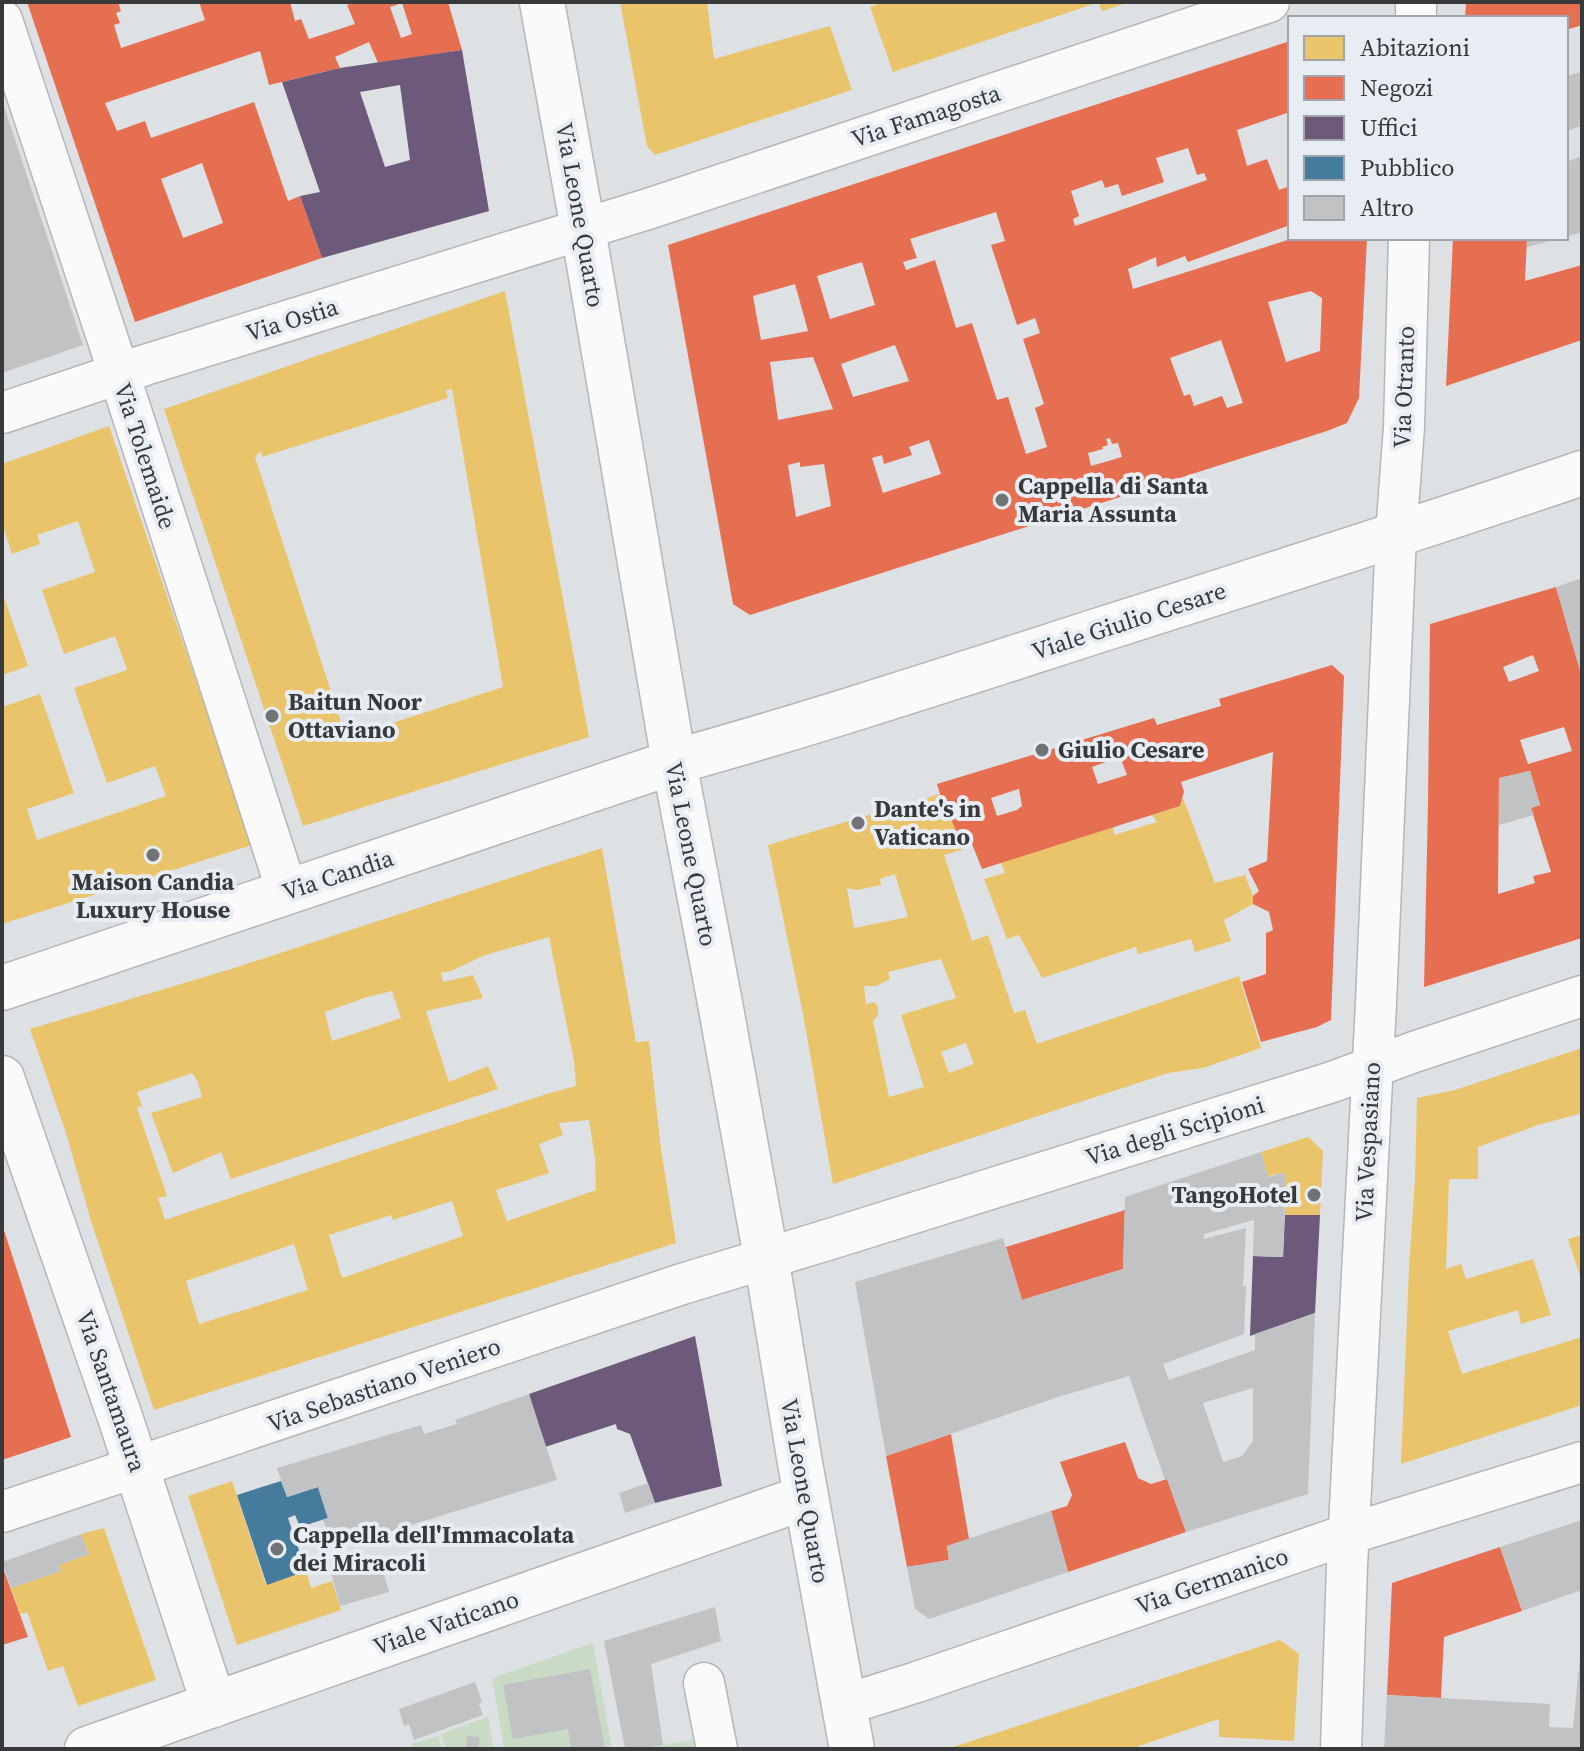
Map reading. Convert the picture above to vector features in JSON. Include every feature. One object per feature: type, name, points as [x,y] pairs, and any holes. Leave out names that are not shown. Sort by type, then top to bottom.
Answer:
[{"type":"main road","name":"Via Leone Quarto","points":[[542,2],[674,762],[766,1257],[852,1749]]},
{"type":"main road","name":"Viale Giulio Cesare","points":[[674,762],[763,737],[1582,473]]},
{"type":"main road","name":"Via Candia","points":[[2,988],[674,762]]},
{"type":"main road","name":"Via Santamaura","points":[[2,1078],[137,1468],[214,1705]]},
{"type":"main road","name":"Viale Vaticano","points":[[87,1749],[806,1497]]},
{"type":"street","name":"Via Famagosta","points":[[583,229],[1269,2]]},
{"type":"street","name":"Via Tolemaide","points":[[2,20],[287,891]]},
{"type":"street","name":"Via Ostia","points":[[2,413],[583,229]]},
{"type":"street","name":"Via Otranto","points":[[1396,535],[1404,427],[1409,240]]},
{"type":"street","name":"Via Vespasiano","points":[[1341,1749],[1396,535]]},
{"type":"street","name":"Via degli Scipioni","points":[[766,1257],[1332,1082],[1582,996]]},
{"type":"street","name":"Via Sebastiano Veniero","points":[[2,1512],[766,1257]]},
{"type":"street","name":"Via Germanico","points":[[844,1705],[1349,1534],[1582,1462]]},
{"type":"street","points":[[704,1683],[717,1749]]},
{"type":"green space","points":[[593,1643],[612,1749],[504,1749],[492,1678]]},
{"type":"green space","points":[[488,1717],[494,1749],[446,1749],[441,1734]]},
{"type":"green space","points":[[438,1736],[442,1749],[413,1749],[411,1744]]},
{"type":"green space","points":[[696,1739],[698,1749],[639,1749]]},
{"type":"building: Abitazioni","points":[[620,2],[707,2],[714,59],[830,26],[852,90],[655,155],[647,146]]},
{"type":"building: Abitazioni","points":[[884,2],[1096,3],[893,72],[870,7]]},
{"type":"building: Abitazioni","points":[[1098,2],[1126,2],[1126,3],[1102,11]]},
{"type":"building: Abitazioni","points":[[505,291],[589,737],[303,826],[164,409]],"holes":[[[452,389],[503,687],[346,738],[255,457],[261,451],[262,457],[448,398],[446,390]]]},
{"type":"building: Abitazioni","points":[[109,426],[252,845],[2,924],[2,707],[40,694],[74,793],[27,809],[37,840],[166,796],[155,766],[107,783],[74,688],[127,670],[115,636],[64,654],[42,590],[95,572],[78,521],[37,535],[40,544],[12,554],[2,530],[2,464]]},
{"type":"building: Abitazioni","points":[[2,592],[28,666],[2,675]]},
{"type":"building: Abitazioni","points":[[940,794],[964,849],[944,855],[972,941],[988,935],[1014,1013],[1025,1010],[1037,1044],[1239,976],[1261,1048],[1203,1068],[1168,1073],[833,1184],[803,1014],[768,845]],"holes":[[[895,874],[908,917],[854,928],[847,888],[857,890],[881,885],[880,879]],[[941,959],[956,998],[901,1015],[924,1087],[889,1097],[873,1021],[878,1015],[878,1006],[874,1002],[866,1004],[864,986],[876,986],[890,979],[888,972]],[[966,1043],[974,1064],[949,1073],[941,1052]]]},
{"type":"building: Abitazioni","points":[[1183,798],[1215,883],[1245,875],[1253,896],[1253,904],[1224,920],[1231,941],[1195,952],[1191,939],[1138,954],[1136,947],[1042,978],[1019,935],[1007,939],[984,879],[1005,873],[1001,862],[1113,827],[1114,835],[1157,822],[1152,815],[1180,806]]},
{"type":"building: Abitazioni","points":[[602,848],[636,1042],[649,1041],[661,1149],[676,1243],[154,1410],[30,1029],[231,969]],"holes":[[[549,937],[574,1061],[576,1086],[165,1220],[158,1198],[167,1196],[137,1108],[142,1106],[137,1092],[192,1073],[202,1097],[151,1113],[173,1173],[221,1152],[231,1179],[498,1089],[488,1066],[449,1082],[426,1011],[483,998],[473,975],[443,982],[441,973],[485,955]],[[392,991],[401,1018],[332,1041],[325,1012]],[[589,1120],[596,1190],[507,1221],[496,1190],[549,1173],[539,1144],[563,1135],[559,1123]],[[452,1201],[463,1236],[342,1278],[329,1235],[391,1215],[393,1220]],[[294,1244],[308,1290],[199,1324],[186,1281]]]},
{"type":"building: Abitazioni","points":[[1582,1048],[1582,1113],[1478,1147],[1478,1179],[1449,1179],[1446,1269],[1461,1264],[1466,1279],[1533,1259],[1551,1315],[1521,1324],[1518,1310],[1448,1331],[1462,1374],[1582,1337],[1582,1405],[1401,1464],[1417,1098],[1455,1090]]},
{"type":"building: Abitazioni","points":[[1308,1137],[1323,1151],[1320,1215],[1285,1215],[1286,1174],[1268,1176],[1261,1152]]},
{"type":"building: Abitazioni","points":[[1582,1235],[1582,1278],[1581,1279],[1568,1239]]},
{"type":"building: Abitazioni","points":[[232,1481],[266,1585],[306,1571],[311,1588],[332,1581],[341,1610],[237,1645],[188,1496]]},
{"type":"building: Abitazioni","points":[[104,1528],[156,1680],[78,1706],[63,1666],[48,1671],[27,1612],[20,1614],[11,1588],[61,1571],[59,1565],[89,1554],[81,1534]]},
{"type":"building: Abitazioni","points":[[1280,1640],[1299,1654],[1294,1741],[1219,1737],[1219,1719],[1130,1749],[947,1749]]},
{"type":"building: Negozi","points":[[27,2],[118,2],[121,11],[116,13],[120,23],[114,25],[121,48],[205,20],[199,2],[290,2],[295,21],[301,19],[309,39],[355,24],[347,5],[358,2],[448,2],[462,50],[378,63],[369,42],[335,57],[340,68],[269,85],[260,51],[105,103],[117,131],[145,121],[151,138],[254,102],[288,201],[300,196],[322,258],[135,322]],"holes":[[[402,3],[412,34],[401,38],[390,7]],[[202,163],[223,223],[183,238],[161,179]]]},
{"type":"building: Negozi","points":[[1466,2],[1582,2],[1582,25],[1568,29],[1568,16],[1465,16]]},
{"type":"building: Negozi","points":[[1288,42],[1288,113],[1237,130],[1247,166],[1267,159],[1279,190],[1288,187],[1288,226],[1188,262],[1185,256],[1157,267],[1156,257],[1128,269],[1133,289],[1288,240],[1367,240],[1359,398],[1347,423],[750,615],[733,604],[668,245]],"holes":[[[1188,148],[1197,175],[1204,173],[1207,180],[1075,226],[1073,219],[1079,216],[1071,191],[1102,180],[1105,188],[1118,184],[1122,196],[1164,182],[1156,158]],[[996,212],[1005,241],[991,245],[1017,325],[1035,318],[1040,333],[1023,339],[1044,404],[1035,408],[1047,447],[1026,454],[1008,397],[997,400],[972,323],[956,328],[935,260],[906,270],[903,262],[917,258],[910,239]],[[862,262],[875,305],[830,319],[817,276]],[[795,284],[808,331],[761,340],[753,296]],[[1311,291],[1322,298],[1320,351],[1286,362],[1268,302]],[[1221,340],[1243,403],[1227,408],[1222,396],[1194,406],[1190,394],[1184,396],[1170,358]],[[895,345],[909,381],[853,397],[841,364]],[[813,357],[833,409],[778,420],[770,362]],[[1110,438],[1112,444],[1118,443],[1122,457],[1091,466],[1088,453],[1108,445],[1106,439]],[[929,440],[941,474],[883,493],[872,458],[882,455],[884,464],[912,455],[909,447]],[[800,462],[800,467],[824,464],[831,506],[796,517],[788,465]]]},
{"type":"building: Negozi","points":[[1453,240],[1527,240],[1525,281],[1582,265],[1582,340],[1446,386]]},
{"type":"building: Negozi","points":[[1556,587],[1582,677],[1582,938],[1424,987],[1428,803],[1430,624]],"holes":[[[1533,655],[1539,671],[1509,682],[1503,667]],[[1564,727],[1572,751],[1528,764],[1520,740]],[[1530,771],[1540,805],[1531,808],[1551,872],[1533,876],[1535,883],[1498,894],[1499,778]]]},
{"type":"building: Negozi","points":[[1332,665],[1344,676],[1331,1020],[1317,1027],[1261,1042],[1242,982],[1266,974],[1266,933],[1273,930],[1269,912],[1253,904],[1253,896],[1259,891],[1248,869],[1267,861],[1273,752],[1181,782],[1184,792],[1180,806],[982,869],[972,844],[964,849],[937,784],[1154,718],[1157,725],[1221,706],[1219,699]],"holes":[[[1120,757],[1127,775],[1098,784],[1092,767]],[[1019,789],[1022,806],[997,816],[991,798]]]},
{"type":"building: Negozi","points":[[1125,1210],[1123,1269],[1022,1300],[1006,1247]]},
{"type":"building: Negozi","points":[[2,1224],[71,1437],[2,1460]]},
{"type":"building: Negozi","points":[[951,1434],[969,1539],[947,1546],[949,1560],[907,1567],[886,1456]]},
{"type":"building: Negozi","points":[[1125,1442],[1138,1478],[1151,1484],[1167,1479],[1186,1532],[1068,1572],[1051,1511],[1067,1506],[1072,1495],[1060,1462]]},
{"type":"building: Negozi","points":[[1500,1547],[1522,1611],[1444,1637],[1441,1698],[1387,1695],[1392,1583]]},
{"type":"building: Negozi","points":[[2,1565],[28,1637],[2,1645]]},
{"type":"building: Uffici","points":[[462,50],[489,211],[322,258],[300,196],[320,192],[282,82],[340,68]],"holes":[[[400,85],[410,160],[385,167],[360,92]]]},
{"type":"building: Uffici","points":[[1285,1215],[1320,1215],[1315,1313],[1250,1336],[1253,1256],[1283,1257]]},
{"type":"building: Uffici","points":[[695,1336],[722,1486],[655,1503],[630,1434],[617,1429],[616,1424],[545,1447],[529,1394]]},
{"type":"building: Pubblico","name":"Cappella dell'Immacolata dei Miracoli","points":[[281,1481],[287,1497],[318,1487],[328,1518],[300,1527],[295,1515],[288,1518],[306,1571],[267,1585],[237,1495]]},
{"type":"building: Altro","points":[[1582,72],[1582,126],[1568,130],[1568,76]]},
{"type":"building: Altro","points":[[2,100],[83,345],[2,373]]},
{"type":"building: Altro","points":[[1582,156],[1582,232],[1568,236],[1568,161]]},
{"type":"building: Altro","points":[[1527,240],[1553,240],[1527,247]]},
{"type":"building: Altro","points":[[1582,578],[1582,674],[1581,674],[1556,587]]},
{"type":"building: Altro","points":[[1530,771],[1540,805],[1531,808],[1534,815],[1499,825],[1499,778]]},
{"type":"building: Altro","points":[[1261,1152],[1268,1177],[1286,1174],[1283,1257],[1253,1256],[1254,1220],[1204,1234],[1204,1239],[1246,1228],[1244,1334],[1163,1364],[1169,1380],[1255,1350],[1255,1334],[1315,1313],[1308,1494],[1186,1532],[1129,1376],[886,1456],[855,1282],[1003,1238],[1022,1300],[1123,1269],[1125,1197]],"holes":[[[1253,1388],[1253,1441],[1242,1456],[1223,1462],[1203,1403]]]},
{"type":"building: Altro","points":[[529,1394],[557,1480],[333,1549],[323,1520],[328,1518],[318,1487],[287,1497],[277,1468],[421,1425],[424,1434],[457,1424],[455,1420]]},
{"type":"building: Altro","points":[[648,1483],[655,1503],[625,1513],[619,1493]]},
{"type":"building: Altro","points":[[1051,1511],[1068,1572],[929,1619],[915,1609],[907,1567],[949,1560],[947,1546]]},
{"type":"building: Altro","points":[[1582,1520],[1582,1590],[1522,1611],[1500,1547]]},
{"type":"building: Altro","points":[[81,1534],[89,1554],[59,1565],[61,1571],[11,1588],[2,1562]]},
{"type":"building: Altro","points":[[346,1561],[348,1572],[374,1563],[382,1568],[389,1592],[340,1606],[329,1566]]},
{"type":"building: Altro","points":[[715,1607],[721,1641],[651,1664],[663,1745],[625,1749],[604,1641]]},
{"type":"building: Altro","points":[[1580,1656],[1582,1749],[1384,1749],[1387,1695],[1550,1704],[1549,1727],[1573,1728]]},
{"type":"building: Altro","points":[[590,1669],[605,1749],[571,1749],[568,1729],[513,1739],[503,1685]]},
{"type":"building: Altro","points":[[475,1682],[483,1715],[414,1740],[409,1724],[404,1726],[399,1709]]},
{"type":"building: Altro","points":[[467,1736],[480,1737],[478,1749],[466,1749]]},
{"type":"place","name":"Cappella di Santa Maria Assunta","points":[[1002,500]]},
{"type":"place","name":"Baitun Noor Ottaviano","points":[[272,716]]},
{"type":"place","name":"Giulio Cesare","points":[[1042,750]]},
{"type":"place","name":"Dante's in Vaticano","points":[[858,823]]},
{"type":"place","name":"Maison Candia Luxury House","points":[[153,855]]},
{"type":"place","name":"TangoHotel","points":[[1314,1195]]},
{"type":"place","name":"Cappella dell'Immacolata dei Miracoli","points":[[277,1549]]}]
